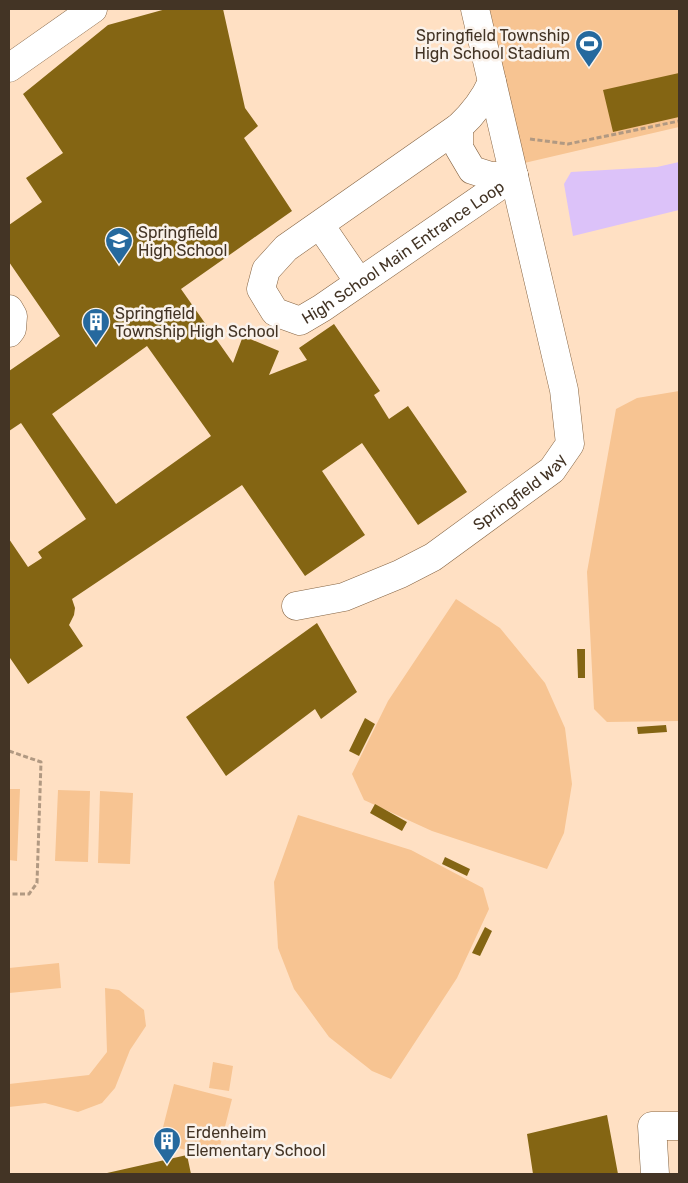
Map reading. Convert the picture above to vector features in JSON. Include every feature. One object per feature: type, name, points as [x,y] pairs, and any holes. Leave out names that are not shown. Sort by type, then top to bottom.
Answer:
[{"type":"lane","points":[[9,68],[93,9]]},
{"type":"lane","name":"Springfield Way","points":[[296,606],[344,597],[400,574],[432,556],[552,470],[570,444],[564,390],[475,9]]},
{"type":"lane","points":[[492,82],[485,97],[458,128],[459,148],[472,170],[491,176],[514,176]]},
{"type":"lane","name":"High School Main Entrance Loop","points":[[458,128],[286,248],[266,270],[261,289],[275,312],[300,321],[322,308],[514,176]]},
{"type":"lane","points":[[320,225],[359,282]]},
{"type":"lane","points":[[9,309],[13,316],[12,329],[9,333]]},
{"type":"lane","points":[[655,1174],[652,1126],[679,1126]]},
{"type":"path","points":[[505,136],[568,144],[679,121]]},
{"type":"path","points":[[9,751],[41,762],[37,883],[29,894],[9,894]]},
{"type":"shaded area","name":"Springfield Township High School Stadium","points":[[485,9],[679,9],[679,127],[520,164]]},
{"type":"shaded area","points":[[679,162],[679,210],[573,236],[564,184],[571,172],[657,167]]},
{"type":"shaded area","points":[[679,391],[679,721],[607,722],[594,709],[587,572],[616,409],[637,398]]},
{"type":"shaded area","points":[[456,599],[500,628],[545,683],[565,728],[572,784],[564,833],[547,869],[432,831],[364,800],[352,774],[388,701]]},
{"type":"shaded area","points":[[9,789],[20,789],[17,861],[9,860]]},
{"type":"shaded area","points":[[58,790],[90,791],[88,862],[55,861]]},
{"type":"shaded area","points":[[100,791],[133,793],[130,864],[98,863]]},
{"type":"shaded area","points":[[298,815],[411,850],[483,888],[489,909],[457,978],[391,1079],[372,1071],[329,1037],[294,989],[278,948],[274,882]]},
{"type":"shaded area","points":[[59,963],[61,988],[9,993],[9,968]]},
{"type":"shaded area","points":[[105,988],[119,990],[144,1010],[146,1026],[130,1050],[115,1088],[102,1103],[78,1112],[45,1103],[9,1107],[9,1084],[89,1075],[107,1052]]},
{"type":"shaded area","points":[[213,1062],[233,1066],[229,1091],[209,1088]]},
{"type":"shaded area","points":[[174,1084],[232,1099],[217,1158],[159,1143]]},
{"type":"building","name":"Springfield Township High School","points":[[166,9],[223,9],[245,108],[258,126],[244,138],[292,211],[181,289],[233,363],[243,336],[279,351],[269,375],[307,360],[299,348],[334,324],[380,391],[374,395],[389,419],[408,406],[467,492],[418,525],[362,443],[322,471],[365,535],[305,576],[242,485],[72,599],[75,608],[69,625],[83,646],[28,684],[9,659],[9,539],[28,567],[42,558],[38,552],[86,519],[21,423],[9,431],[9,371],[60,336],[9,262],[9,225],[42,202],[26,178],[63,153],[23,94],[108,25]],"holes":[[[147,346],[211,436],[116,504],[52,414]]]},
{"type":"building","points":[[679,73],[679,117],[613,132],[603,90]]},
{"type":"building","points":[[317,623],[357,692],[321,719],[315,709],[226,776],[186,717]]},
{"type":"building","points":[[577,649],[585,649],[585,678],[578,678]]},
{"type":"building","points":[[365,718],[375,724],[359,756],[349,751]]},
{"type":"building","points":[[666,725],[667,732],[638,734],[637,727]]},
{"type":"building","points":[[375,804],[407,822],[402,831],[370,813]]},
{"type":"building","points":[[445,857],[470,869],[467,876],[442,864]]},
{"type":"building","points":[[485,927],[492,931],[480,956],[472,953]]},
{"type":"building","points":[[607,1115],[618,1174],[533,1174],[527,1134]]},
{"type":"building","name":"Erdenheim Elementary School","points":[[187,1155],[191,1174],[107,1174],[107,1173]]},
{"type":"place","name":"Springfield Township High School Stadium","points":[[589,68]]},
{"type":"place","name":"Springfield High School","points":[[119,265]]},
{"type":"place","name":"Springfield Township High School","points":[[96,346]]},
{"type":"place","name":"Erdenheim Elementary School","points":[[167,1165]]}]
